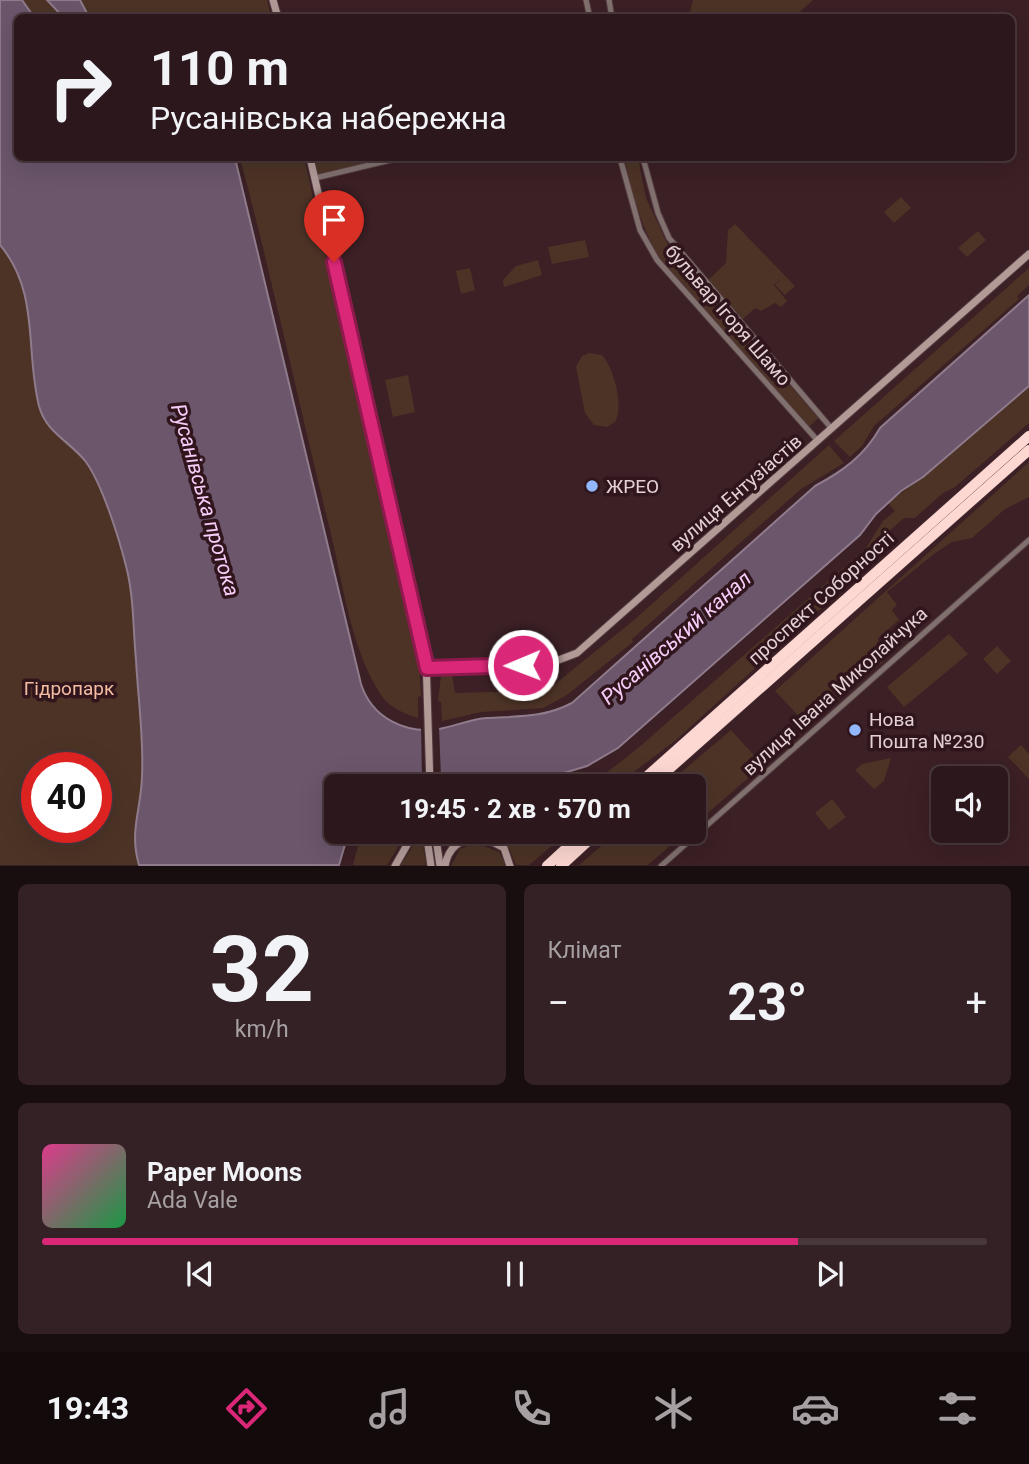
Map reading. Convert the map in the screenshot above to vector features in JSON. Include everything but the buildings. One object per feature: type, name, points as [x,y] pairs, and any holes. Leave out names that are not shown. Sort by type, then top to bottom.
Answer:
[{"type":"highway","name":"проспект Соборності","points":[[649,774],[1029,436]]},
{"type":"highway","name":"проспект Соборності","points":[[664,774],[1029,450]]},
{"type":"highway","points":[[547,866],[571,844]]},
{"type":"highway","points":[[561,866],[585,844]]},
{"type":"main road","points":[[311,161],[427,668],[430,774]]},
{"type":"main road","name":"вулиця Ентузіастів","points":[[427,668],[548,664],[576,653],[1029,254]]},
{"type":"main road","points":[[442,866],[448,853],[457,844],[481,836],[503,848],[509,866]]},
{"type":"main road","points":[[395,866],[408,844]]},
{"type":"main road","points":[[428,844],[431,866]]},
{"type":"main road","points":[[438,844],[442,866]]},
{"type":"street","points":[[315,178],[387,161]]},
{"type":"street","name":"бульвар Ігоря Шамо","points":[[621,161],[635,217],[657,260],[818,441]]},
{"type":"street","name":"бульвар Ігоря Шамо","points":[[644,161],[658,214],[669,238],[832,429]]},
{"type":"street","name":"вулиця Івана Миколайчука","points":[[662,866],[1029,540]]},
{"type":"green space","points":[[22,0],[267,0],[270,14],[32,14]]},
{"type":"green space","points":[[693,0],[813,0],[797,14],[690,14]]},
{"type":"green space","points":[[241,161],[305,161],[419,661],[421,696],[418,697],[418,718],[396,709],[383,697],[369,674],[354,634]]},
{"type":"green space","points":[[311,161],[386,161],[315,178]]},
{"type":"green space","points":[[625,161],[639,161],[646,198],[667,243],[818,418],[809,427],[659,258],[647,234]]},
{"type":"green space","points":[[901,197],[911,208],[894,223],[884,212]]},
{"type":"green space","points":[[735,224],[795,286],[785,295],[775,285],[781,278],[774,285],[787,301],[781,307],[775,303],[761,311],[755,308],[742,320],[707,281],[726,263],[728,230]]},
{"type":"green space","points":[[978,231],[986,240],[967,257],[958,248]]},
{"type":"green space","points":[[585,240],[589,257],[552,264],[548,247]]},
{"type":"green space","name":"Гідропарк","points":[[0,245],[13,263],[26,302],[35,385],[42,415],[53,430],[80,455],[92,472],[109,512],[129,577],[142,733],[141,789],[135,831],[139,865],[0,865]]},
{"type":"green space","points":[[538,260],[542,275],[504,287],[503,280],[516,266]]},
{"type":"green space","points":[[470,268],[475,290],[461,294],[456,271]]},
{"type":"green space","points":[[1029,268],[1029,285],[1017,296],[1019,299],[874,426],[862,446],[850,457],[834,441]]},
{"type":"green space","points":[[589,353],[602,355],[616,388],[618,415],[615,422],[607,427],[594,425],[585,413],[576,367],[582,356]]},
{"type":"green space","points":[[408,375],[415,412],[393,417],[385,380]]},
{"type":"green space","points":[[1029,386],[1029,423],[915,518],[904,518],[887,533],[894,542],[676,740],[631,774],[604,774],[637,749],[866,548],[883,521],[895,511],[888,503],[923,477]]},
{"type":"green space","points":[[829,445],[844,463],[801,489],[632,639],[633,642],[567,695],[543,708],[481,712],[442,721],[441,702],[438,701],[441,675],[452,673],[455,693],[534,691],[555,684],[634,620]]},
{"type":"green space","points":[[1029,462],[1029,497],[1005,509],[972,538],[952,542],[934,554],[887,592],[897,605],[892,610],[899,620],[878,638],[879,652],[885,660],[808,726],[775,691]]},
{"type":"green space","points":[[949,634],[968,654],[904,707],[887,687]]},
{"type":"green space","points":[[997,646],[1011,661],[997,674],[983,659]]},
{"type":"green space","points":[[731,730],[763,765],[706,815],[706,774],[679,774]]},
{"type":"green space","points":[[1021,745],[1029,754],[1029,779],[1008,757]]},
{"type":"green space","points":[[891,758],[884,781],[874,789],[855,770],[862,764]]},
{"type":"green space","points":[[832,799],[846,817],[829,830],[815,813]]},
{"type":"green space","points":[[358,844],[400,844],[387,865],[353,865]]},
{"type":"green space","points":[[414,844],[423,844],[426,865],[401,865]]},
{"type":"green space","points":[[479,844],[499,852],[506,866],[451,866],[460,849]]},
{"type":"green space","points":[[505,844],[553,845],[529,865],[516,865]]},
{"type":"green space","points":[[604,844],[672,844],[648,865],[579,865]]},
{"type":"water","points":[[0,0],[22,0],[32,14],[14,14],[14,161],[236,161],[361,684],[373,706],[382,714],[391,721],[414,729],[439,729],[481,719],[541,714],[572,703],[815,486],[852,462],[880,428],[1029,295],[1029,386],[923,477],[901,491],[876,514],[860,535],[618,748],[587,766],[560,774],[324,774],[324,844],[345,844],[339,865],[139,865],[135,831],[141,789],[142,748],[129,577],[109,512],[92,472],[80,455],[53,430],[42,415],[35,385],[26,302],[13,263],[0,245]]},
{"type":"water","points":[[47,0],[80,0],[87,14],[60,14]]},
{"type":"pier","points":[[421,725],[439,725],[441,774],[422,774]]},
{"type":"place","name":"ЖРЕО","points":[[592,486]]},
{"type":"place","name":"Нова Пошта №230","points":[[855,730]]},
{"type":"route","points":[[334,262],[404,557],[427,668],[523,665]]},
{"type":"water label","name":"Русанівська протока","points":[[205,500]]},
{"type":"water label","name":"Русанівський канал","points":[[676,638]]}]
